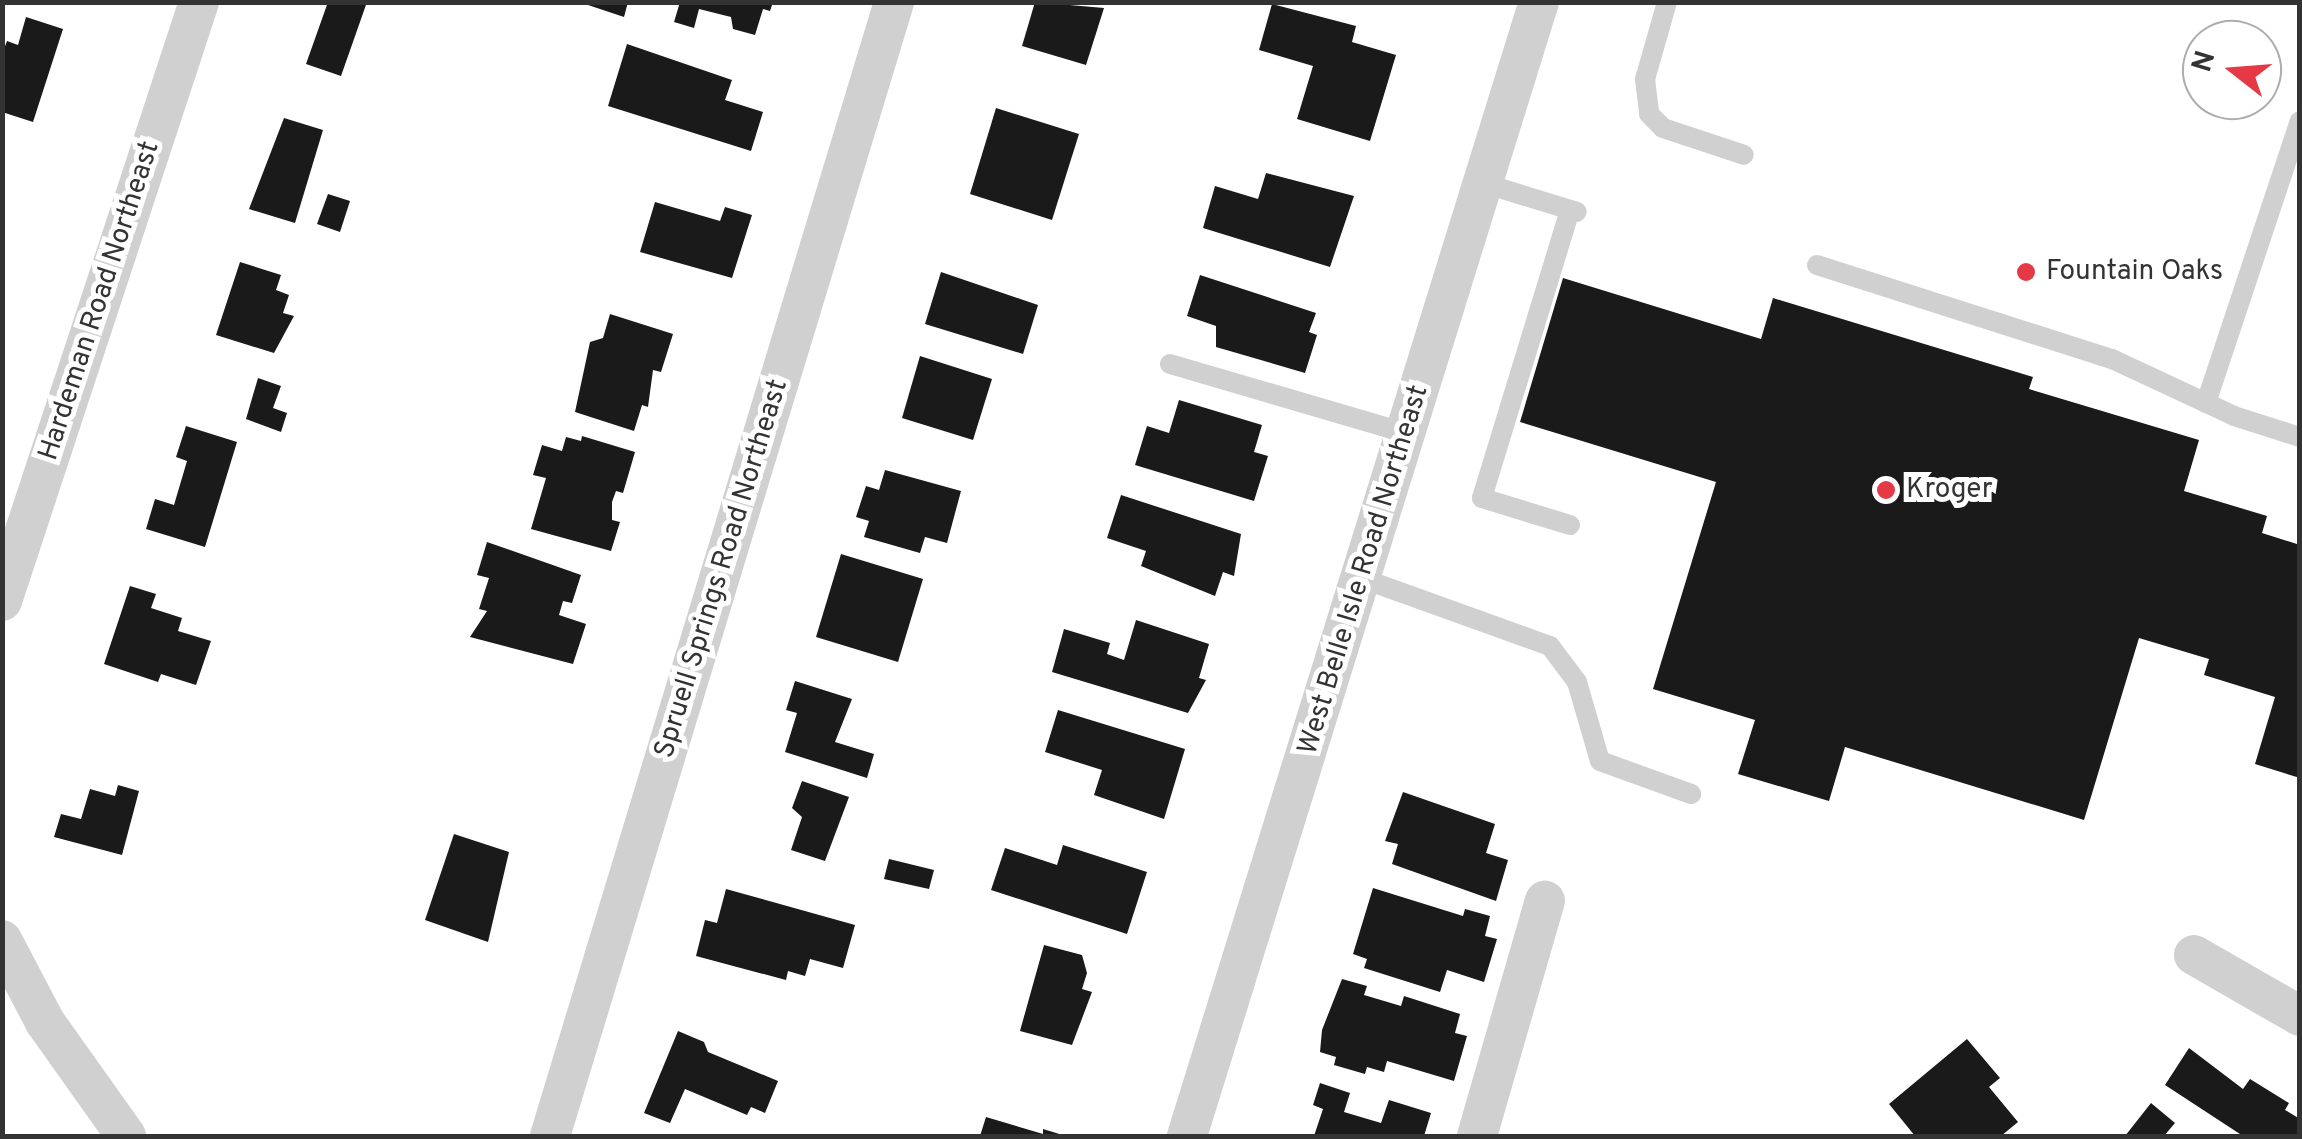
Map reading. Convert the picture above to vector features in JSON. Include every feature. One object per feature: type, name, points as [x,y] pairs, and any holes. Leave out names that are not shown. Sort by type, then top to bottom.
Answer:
[{"type":"street","name":"Hardeman Road Northeast","points":[[2,601],[199,2]]},
{"type":"street","name":"Spruell Springs Road Northeast","points":[[550,1136],[894,2]]},
{"type":"street","name":"West Belle Isle Road Northeast","points":[[1187,1136],[1539,2]]},
{"type":"street","points":[[1477,1136],[1545,901]]},
{"type":"street","points":[[2,940],[45,1022],[126,1136]]},
{"type":"street","points":[[2194,955],[2300,1016]]},
{"type":"lane","points":[[1667,2],[1645,80],[1650,114],[1663,128],[1744,155]]},
{"type":"lane","points":[[2206,403],[2300,120]]},
{"type":"lane","points":[[1483,183],[1573,211],[1482,498],[1570,525]]},
{"type":"lane","points":[[1817,264],[2112,359],[2206,403],[2300,436]]},
{"type":"lane","points":[[1170,364],[1406,433]]},
{"type":"lane","points":[[1361,578],[1550,646],[1577,682],[1600,762],[1691,794]]},
{"type":"building","points":[[328,2],[367,2],[341,76],[306,64]]},
{"type":"building","points":[[579,2],[628,2],[624,17]]},
{"type":"building","points":[[680,2],[773,2],[770,11],[763,9],[755,35],[733,29],[731,17],[699,9],[694,28],[674,22]]},
{"type":"building","points":[[1035,2],[1104,8],[1086,65],[1022,46]]},
{"type":"building","points":[[1272,4],[1356,26],[1352,42],[1396,55],[1370,141],[1297,119],[1313,66],[1259,50]]},
{"type":"building","points":[[26,17],[63,29],[33,122],[2,112],[2,54],[7,41],[18,45]]},
{"type":"building","points":[[627,44],[732,80],[725,100],[763,112],[751,151],[608,106]]},
{"type":"building","points":[[996,108],[1079,134],[1052,220],[970,194]]},
{"type":"building","points":[[284,118],[323,130],[295,223],[249,209]]},
{"type":"building","points":[[1266,173],[1354,196],[1330,267],[1203,228],[1215,186],[1258,199]]},
{"type":"building","points":[[328,194],[350,201],[340,232],[317,224]]},
{"type":"building","points":[[655,202],[720,221],[725,207],[752,215],[732,278],[640,252]]},
{"type":"building","points":[[240,262],[281,275],[276,290],[289,295],[283,313],[294,316],[274,353],[216,335]]},
{"type":"building","points":[[941,272],[1038,305],[1023,354],[925,324]]},
{"type":"building","points":[[1200,275],[1316,313],[1309,332],[1317,335],[1305,373],[1216,347],[1216,326],[1187,316]]},
{"type":"building","points":[[1563,278],[1761,339],[1773,298],[2033,377],[2029,389],[2199,440],[2184,491],[2267,516],[2262,533],[2300,545],[2300,778],[2255,764],[2275,697],[2204,675],[2209,659],[2139,638],[2084,820],[1845,747],[1829,801],[1738,774],[1755,720],[1653,689],[1716,482],[1520,422]]},
{"type":"building","points":[[610,314],[673,334],[661,372],[653,370],[648,407],[642,405],[634,431],[575,412],[590,342],[603,338]]},
{"type":"building","points":[[920,356],[992,379],[973,440],[902,418]]},
{"type":"building","points":[[258,378],[281,386],[273,408],[287,413],[281,432],[246,419]]},
{"type":"building","points":[[1179,400],[1262,425],[1254,452],[1268,456],[1254,501],[1135,465],[1147,426],[1169,433]]},
{"type":"building","points":[[186,426],[237,442],[205,547],[146,529],[155,499],[174,505],[187,461],[176,457]]},
{"type":"building","points":[[582,436],[635,452],[623,493],[616,491],[612,502],[612,520],[620,522],[611,551],[531,529],[546,478],[533,475],[542,445],[562,451],[566,437],[581,441]]},
{"type":"building","points":[[885,470],[961,491],[947,543],[925,537],[920,553],[864,537],[869,521],[856,517],[866,486],[879,490]]},
{"type":"building","points":[[1121,495],[1241,534],[1234,576],[1223,572],[1215,596],[1141,566],[1146,551],[1107,538]]},
{"type":"building","points":[[487,542],[581,575],[572,603],[563,601],[559,615],[586,624],[573,664],[470,637],[487,611],[479,609],[489,578],[477,575]]},
{"type":"building","points":[[841,554],[923,579],[898,662],[816,637]]},
{"type":"building","points":[[130,586],[156,594],[151,608],[182,618],[178,631],[211,641],[196,685],[161,674],[158,682],[104,664]]},
{"type":"building","points":[[1136,620],[1209,644],[1199,678],[1206,680],[1188,713],[1052,672],[1064,629],[1110,643],[1107,654],[1124,660]]},
{"type":"building","points":[[795,681],[852,699],[835,742],[874,754],[867,778],[785,752],[797,713],[786,710]]},
{"type":"building","points":[[1058,710],[1185,749],[1164,819],[1094,795],[1102,770],[1045,752]]},
{"type":"building","points":[[802,781],[849,797],[825,861],[791,850],[802,817],[792,808]]},
{"type":"building","points":[[118,785],[139,791],[122,855],[54,837],[61,814],[81,819],[90,789],[115,796]]},
{"type":"building","points":[[1403,792],[1495,824],[1486,853],[1508,860],[1496,901],[1392,864],[1398,844],[1385,841]]},
{"type":"building","points":[[454,834],[509,852],[488,942],[425,920]]},
{"type":"building","points":[[1063,845],[1147,872],[1127,934],[991,890],[1005,848],[1057,865]]},
{"type":"building","points":[[889,859],[934,870],[929,889],[884,879]]},
{"type":"building","points":[[1373,888],[1463,916],[1465,909],[1490,916],[1485,936],[1497,939],[1484,982],[1447,970],[1440,992],[1364,968],[1367,959],[1353,954]]},
{"type":"building","points":[[726,889],[855,925],[843,968],[810,959],[805,976],[788,971],[786,980],[696,956],[705,920],[717,923]]},
{"type":"building","points":[[1044,945],[1082,955],[1087,973],[1082,989],[1092,992],[1072,1045],[1020,1031]]},
{"type":"building","points":[[1342,979],[1367,986],[1364,995],[1401,1006],[1404,996],[1460,1014],[1455,1033],[1467,1036],[1454,1081],[1387,1061],[1384,1072],[1367,1067],[1365,1074],[1334,1065],[1336,1057],[1320,1052],[1322,1030]]},
{"type":"building","points":[[678,1031],[704,1042],[708,1052],[778,1081],[765,1113],[751,1107],[747,1115],[685,1089],[670,1123],[644,1113]]},
{"type":"building","points":[[1967,1039],[2000,1078],[1989,1087],[2018,1122],[2001,1136],[1915,1136],[1889,1104]]},
{"type":"building","points":[[2189,1048],[2243,1089],[2250,1079],[2289,1103],[2285,1110],[2300,1119],[2300,1136],[2243,1136],[2165,1085]]},
{"type":"building","points":[[1320,1083],[1350,1093],[1344,1112],[1381,1123],[1389,1100],[1431,1113],[1424,1136],[1314,1136],[1323,1109],[1313,1105]]},
{"type":"building","points":[[2151,1103],[2175,1123],[2164,1136],[2125,1136]]},
{"type":"building","points":[[986,1117],[1043,1134],[1043,1129],[1066,1136],[980,1136]]},
{"type":"place","name":"Fountain Oaks","points":[[2026,272]]},
{"type":"place","name":"Kroger","points":[[1886,490]]}]
